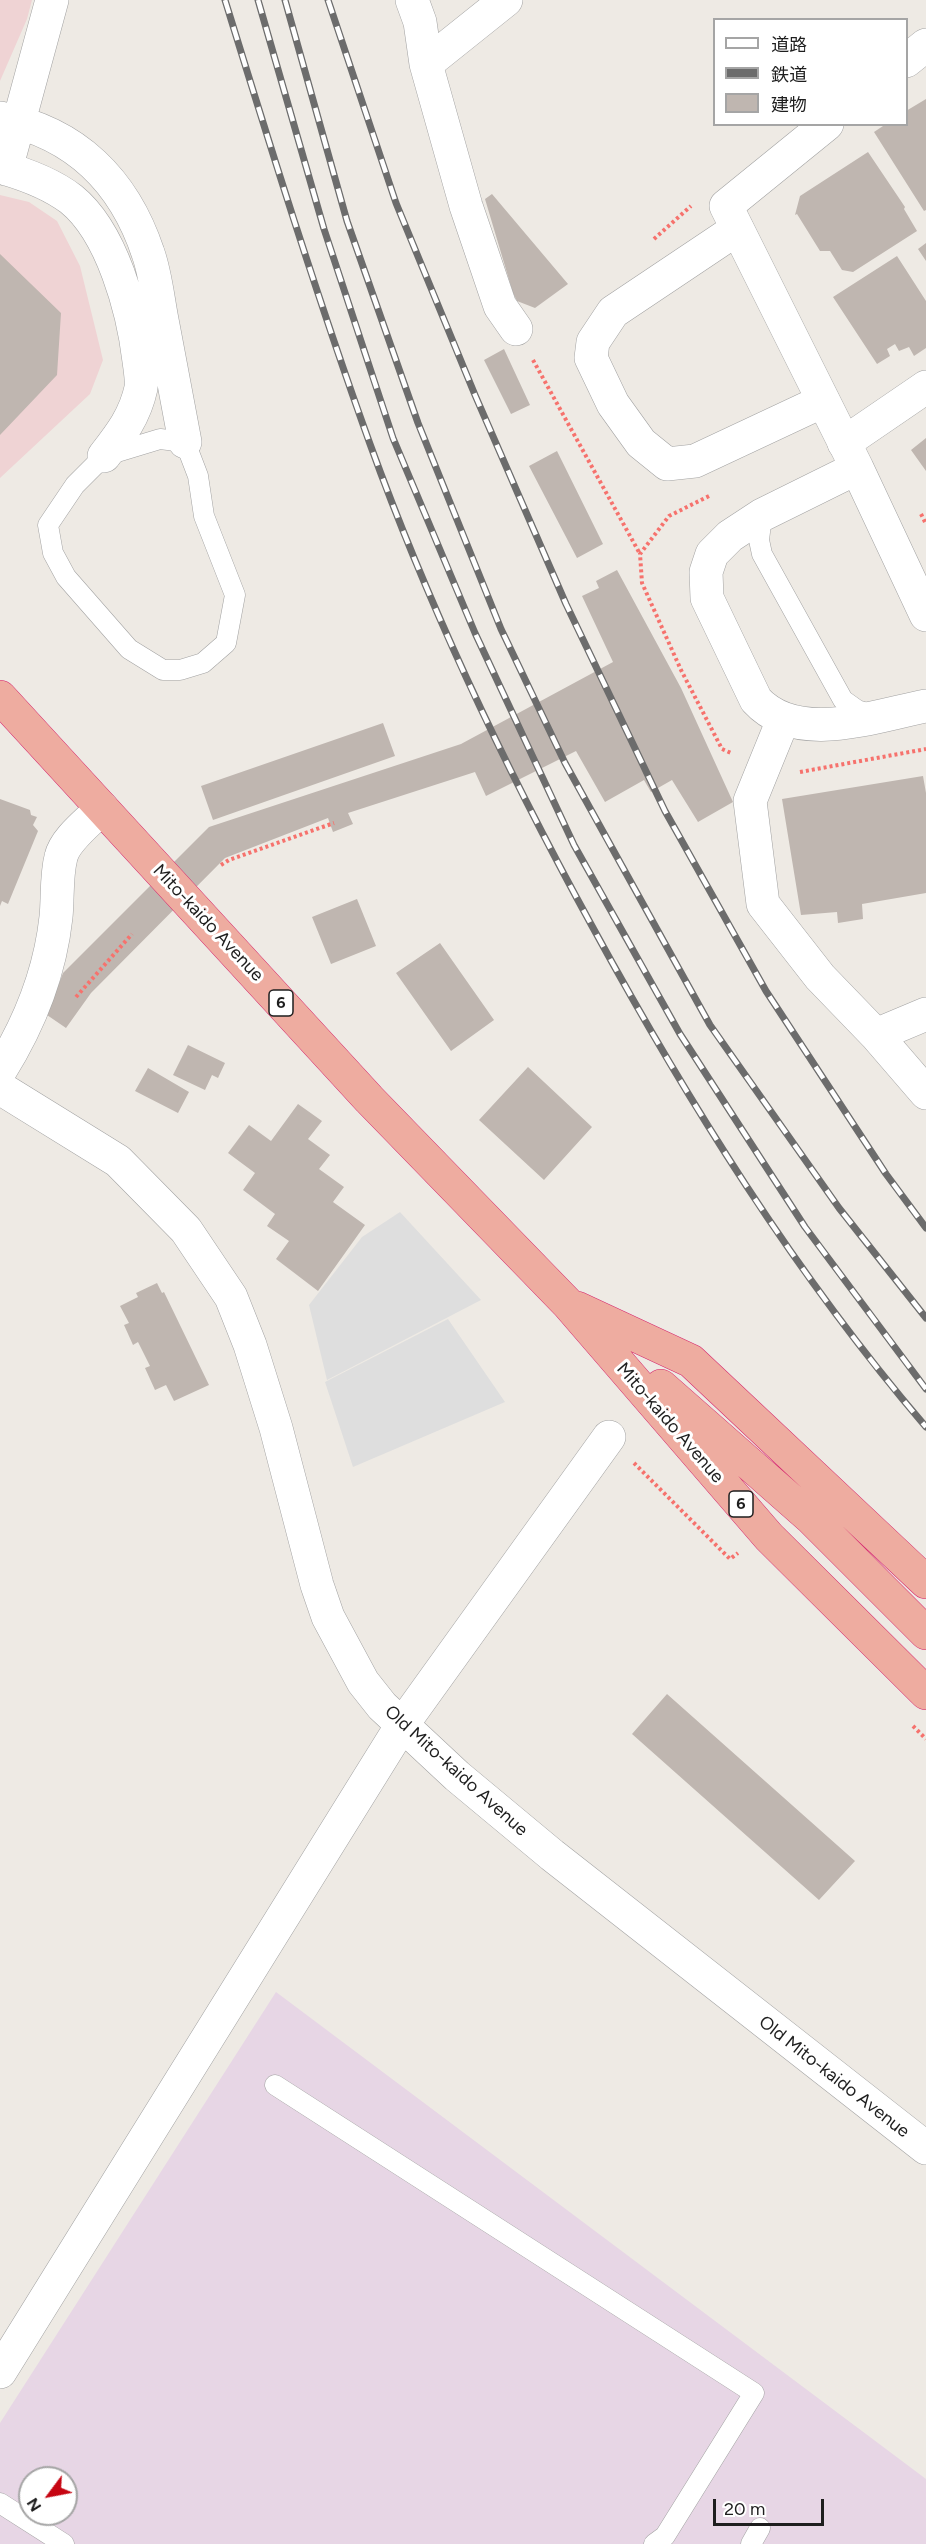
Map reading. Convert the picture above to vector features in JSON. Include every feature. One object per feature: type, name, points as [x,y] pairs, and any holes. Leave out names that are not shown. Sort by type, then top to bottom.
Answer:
[{"type":"highway","name":"Mito-kaido Avenue","points":[[0,697],[369,1099],[568,1304],[769,1537],[926,1693]]},
{"type":"highway","name":"Mito-kaido Avenue","points":[[568,1304],[811,1518],[926,1633]]},
{"type":"highway","points":[[568,1304],[691,1361],[926,1582]]},
{"type":"street","points":[[52,0],[10,120],[3,168],[37,179],[71,200],[100,234],[125,293],[136,334],[141,386],[131,419],[105,456]]},
{"type":"street","points":[[412,0],[420,22],[426,64],[466,206],[500,306],[516,329]]},
{"type":"street","points":[[426,64],[506,0]]},
{"type":"street","points":[[908,59],[926,45]]},
{"type":"street","points":[[10,120],[71,146],[98,166],[129,206],[149,254],[185,442]]},
{"type":"street","points":[[825,126],[726,206],[851,455],[926,615]]},
{"type":"street","points":[[737,229],[613,312],[593,342],[591,358],[613,404],[641,443],[667,464],[694,461],[824,402]]},
{"type":"street","points":[[926,387],[851,455],[730,536],[712,554],[706,572],[707,598],[756,700],[765,710],[783,720],[813,724],[926,706]]},
{"type":"street","points":[[783,720],[750,801],[763,904],[820,977],[876,1035],[926,1092]]},
{"type":"street","points":[[0,1071],[20,1040],[39,998],[56,917],[61,856],[72,839],[102,808]]},
{"type":"street","points":[[876,1035],[926,1014]]},
{"type":"street","name":"Old Mito-kaido Avenue","points":[[0,1088],[118,1161],[186,1230],[231,1297],[250,1345],[273,1417],[317,1585],[328,1617],[363,1682],[382,1706],[457,1776],[552,1856],[926,2148]]},
{"type":"street","points":[[0,2372],[402,1725],[609,1437]]},
{"type":"lane","points":[[160,439],[185,442],[198,476],[204,516],[235,595],[226,643],[203,663],[180,670],[163,670],[129,649],[66,578],[53,553],[48,525],[75,485],[105,456],[160,439]]},
{"type":"lane","points":[[762,515],[759,540],[762,554],[830,678],[843,700],[857,710],[877,715]]},
{"type":"lane","points":[[275,2085],[754,2393],[665,2536],[654,2544]]},
{"type":"lane","points":[[0,2503],[64,2544]]},
{"type":"path","points":[[516,329],[640,554]]},
{"type":"path","points":[[681,688],[688,684]]},
{"type":"path","points":[[220,865],[334,823]]},
{"type":"path","points":[[72,1002],[132,934]]},
{"type":"shaded area","points":[[0,0],[32,0],[27,19],[0,81]]},
{"type":"shaded area","points":[[0,195],[29,202],[57,221],[80,266],[103,360],[90,394],[0,478]]},
{"type":"shaded area","points":[[400,1212],[481,1300],[327,1380],[309,1305],[362,1237]]},
{"type":"shaded area","points":[[448,1319],[505,1402],[353,1467],[325,1382]]},
{"type":"shaded area","points":[[276,1992],[926,2479],[926,2544],[0,2544],[0,2423]]},
{"type":"building","points":[[926,99],[926,210],[924,211],[874,132],[883,126],[908,126],[908,110]]},
{"type":"building","points":[[868,152],[905,207],[917,231],[853,272],[842,270],[830,251],[820,251],[797,214],[795,215],[800,196]]},
{"type":"building","points":[[492,194],[568,284],[535,308],[517,301],[513,293],[485,199]]},
{"type":"building","points":[[926,243],[926,261],[918,249]]},
{"type":"building","points":[[0,254],[61,313],[57,375],[0,435]]},
{"type":"building","points":[[897,256],[926,301],[926,348],[914,356],[909,347],[899,351],[895,344],[887,349],[890,356],[877,364],[833,297]]},
{"type":"building","points":[[504,349],[530,405],[511,414],[484,360]]},
{"type":"building","points":[[926,438],[926,471],[911,450]]},
{"type":"building","points":[[557,451],[603,544],[577,558],[529,466]]},
{"type":"building","points":[[617,570],[681,688],[733,802],[698,822],[672,780],[651,792],[644,780],[605,802],[576,751],[486,796],[475,772],[348,813],[353,824],[333,832],[328,818],[225,858],[91,993],[66,1028],[47,1015],[63,973],[209,827],[461,744],[613,662],[582,596],[599,588],[596,581]]},
{"type":"building","points":[[383,723],[395,756],[213,820],[201,786]]},
{"type":"building","points":[[923,776],[926,793],[926,893],[862,904],[863,919],[838,923],[837,912],[801,915],[782,799]]},
{"type":"building","points":[[0,799],[30,810],[31,815],[37,817],[33,825],[38,831],[8,904],[2,901],[0,906]]},
{"type":"building","points":[[357,899],[376,946],[331,964],[312,917]]},
{"type":"building","points":[[440,943],[494,1020],[451,1051],[396,973]]},
{"type":"building","points":[[188,1045],[225,1063],[218,1078],[212,1075],[205,1090],[173,1075]]},
{"type":"building","points":[[528,1067],[592,1127],[544,1180],[479,1120]]},
{"type":"building","points":[[148,1068],[189,1092],[178,1113],[135,1091]]},
{"type":"building","points":[[298,1104],[322,1121],[308,1139],[330,1155],[319,1169],[344,1187],[333,1202],[365,1225],[318,1291],[276,1259],[289,1241],[267,1226],[275,1214],[243,1190],[255,1173],[228,1153],[249,1125],[271,1141]]},
{"type":"building","points":[[157,1283],[162,1293],[164,1292],[209,1385],[174,1401],[166,1385],[155,1390],[145,1368],[150,1366],[138,1342],[133,1345],[124,1325],[129,1323],[120,1306],[138,1297],[136,1293]]},
{"type":"building","points":[[667,1694],[855,1861],[819,1900],[632,1734]]},
{"type":"railway","points":[[225,0],[313,278],[370,444],[418,568],[500,749],[592,926],[705,1122],[788,1248],[832,1309],[926,1427]]},
{"type":"railway","points":[[258,0],[324,229],[393,438],[475,633],[574,845],[680,1034],[805,1227],[926,1389]]},
{"type":"railway","points":[[285,0],[347,221],[418,423],[501,629],[565,763],[710,1025],[839,1208],[926,1318]]},
{"type":"railway","points":[[328,0],[396,203],[475,395],[566,604],[665,811],[766,991],[886,1174],[926,1228]]}]
